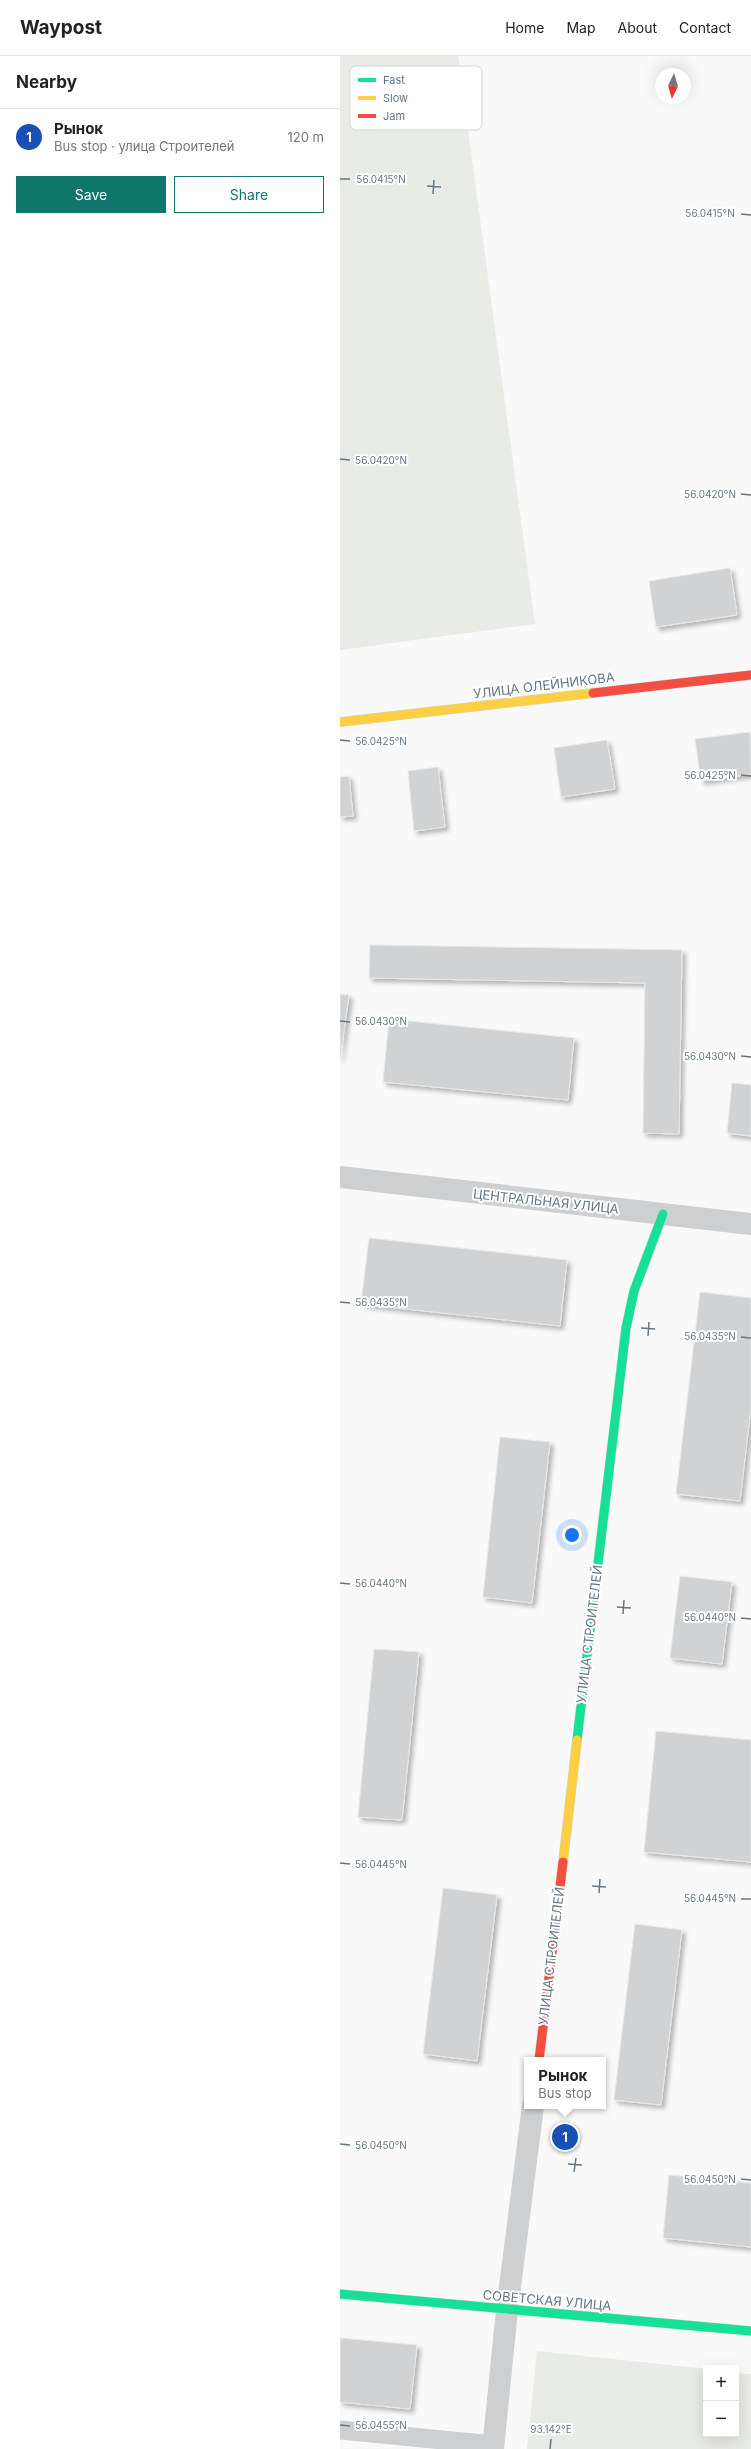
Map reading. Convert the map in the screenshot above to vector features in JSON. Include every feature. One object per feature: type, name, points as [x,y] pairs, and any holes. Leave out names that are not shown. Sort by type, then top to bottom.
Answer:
[{"type":"street","name":"УЛИЦА ОЛЕЙНИКОВА","points":[[340,722],[751,675]]},
{"type":"street","name":"ЦЕНТРАЛЬНАЯ УЛИЦА","points":[[340,1177],[751,1224]]},
{"type":"street","name":"УЛИЦА СТРОИТЕЛЕЙ","points":[[539,2057],[626,1328],[634,1291],[663,1214]]},
{"type":"street","points":[[494,2447],[507,2310],[533,2109]]},
{"type":"street","name":"СОВЕТСКАЯ УЛИЦА","points":[[340,2294],[751,2331]]},
{"type":"lane","points":[[340,2430],[494,2447]]},
{"type":"shaded area","points":[[340,56],[458,56],[459,66],[350,66],[350,130],[468,130],[535,624],[340,650]]},
{"type":"shaded area","points":[[537,2351],[703,2369],[703,2437],[739,2437],[739,2373],[751,2374],[751,2449],[527,2449]]},
{"type":"building","points":[[730,568],[737,615],[656,627],[649,581]]},
{"type":"building","points":[[750,732],[751,774],[701,781],[695,739]]},
{"type":"building","points":[[607,740],[615,789],[561,797],[554,748]]},
{"type":"building","points":[[438,767],[445,827],[414,831],[408,771]]},
{"type":"building","points":[[349,776],[353,816],[340,817],[340,777]]},
{"type":"building","points":[[370,945],[682,950],[679,1134],[643,1133],[645,983],[369,978]]},
{"type":"building","points":[[340,994],[349,995],[340,1059]]},
{"type":"building","points":[[389,1019],[574,1038],[568,1100],[383,1082]]},
{"type":"building","points":[[732,1083],[751,1085],[751,1136],[727,1133]]},
{"type":"building","points":[[369,1238],[567,1260],[560,1326],[361,1304]]},
{"type":"building","points":[[700,1292],[751,1298],[751,1407],[740,1501],[676,1494]]},
{"type":"building","points":[[500,1437],[550,1442],[532,1603],[483,1597]]},
{"type":"building","points":[[680,1576],[732,1582],[722,1664],[670,1658]]},
{"type":"building","points":[[374,1649],[419,1652],[402,1820],[358,1817]]},
{"type":"building","points":[[656,1731],[751,1740],[751,1862],[644,1852]]},
{"type":"building","points":[[443,1888],[497,1895],[477,2061],[423,2054]]},
{"type":"building","points":[[635,1924],[682,1930],[661,2105],[614,2100]]},
{"type":"building","points":[[669,2175],[751,2183],[751,2247],[663,2238]]},
{"type":"building","points":[[340,2338],[417,2345],[410,2409],[340,2402]]},
{"type":"traffic: fast","points":[[577,1740],[626,1328],[634,1291],[663,1214]]},
{"type":"traffic: fast","points":[[340,2294],[751,2331]]},
{"type":"traffic: slow","points":[[340,722],[593,693]]},
{"type":"traffic: slow","points":[[563,1862],[577,1740]]},
{"type":"traffic: jam","points":[[593,693],[751,675]]},
{"type":"traffic: jam","points":[[539,2057],[563,1862]]},
{"type":"place","name":"Рынок","points":[[565,2137]]}]
